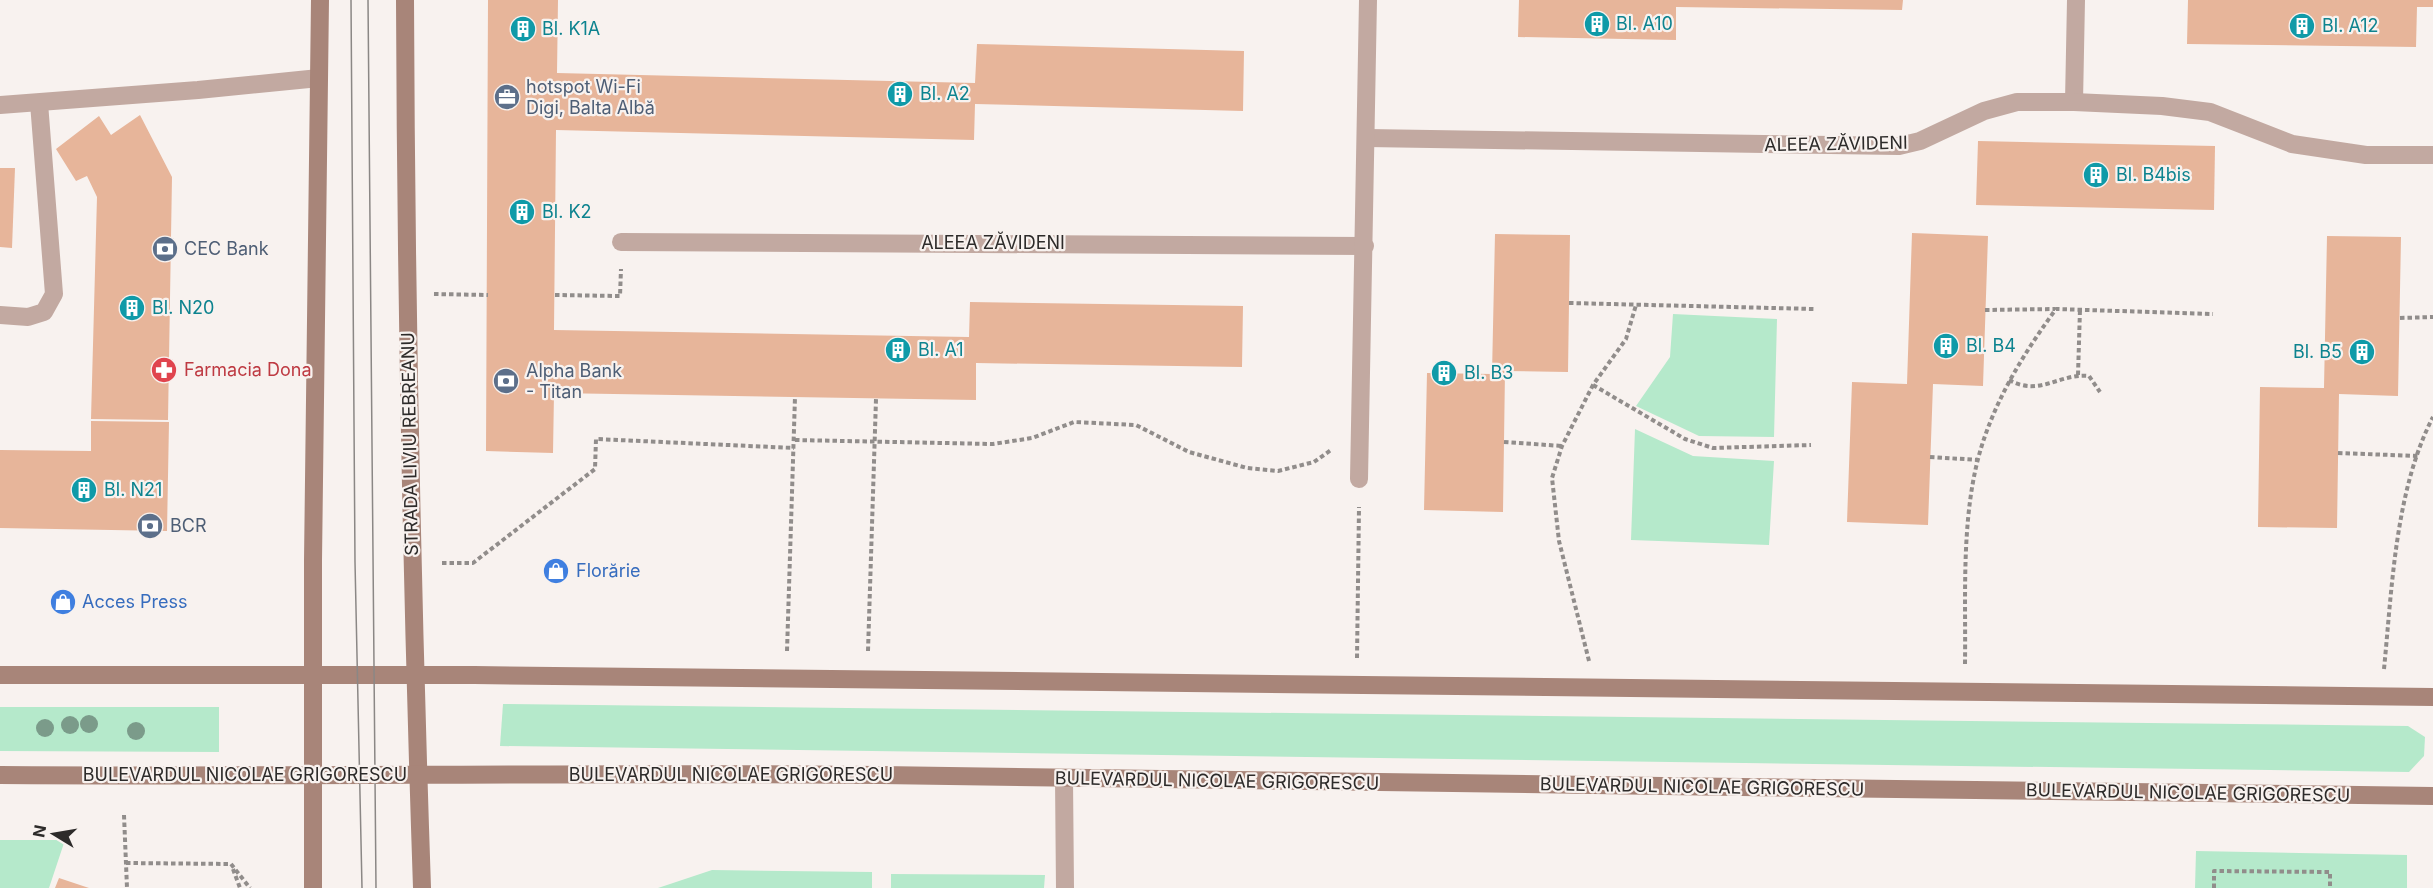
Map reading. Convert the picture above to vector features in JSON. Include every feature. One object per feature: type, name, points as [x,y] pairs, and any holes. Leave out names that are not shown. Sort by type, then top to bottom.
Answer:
[{"type":"main road","points":[[313,888],[320,0]]},
{"type":"main road","name":"STRADA LIVIU REBREANU","points":[[405,0],[407,294],[414,675],[422,888]]},
{"type":"main road","points":[[0,675],[314,674],[787,678],[2433,697]]},
{"type":"main road","name":"BULEVARDUL NICOLAE GRIGORESCU","points":[[0,775],[868,775],[2433,796]]},
{"type":"street","points":[[1359,479],[1368,0]]},
{"type":"street","points":[[2074,102],[2076,0]]},
{"type":"street","points":[[0,105],[319,78]]},
{"type":"street","name":"ALEEA ZĂVIDENI","points":[[1367,138],[1899,146],[1920,141],[1984,111],[2016,102],[2074,102],[2162,106],[2210,112],[2292,144],[2366,155],[2433,155]]},
{"type":"street","points":[[0,315],[28,317],[44,312],[54,294],[39,103]]},
{"type":"street","name":"ALEEA ZĂVIDENI","points":[[621,242],[1365,246]]},
{"type":"street","points":[[1065,779],[1065,888]]},
{"type":"path","points":[[555,295],[620,296],[621,242]]},
{"type":"path","points":[[407,294],[488,295]]},
{"type":"path","points":[[1569,303],[1814,309]]},
{"type":"path","points":[[1596,687],[1559,541],[1552,478],[1562,446],[1593,386],[1626,339],[1636,305]]},
{"type":"path","points":[[1965,692],[1967,553],[1972,492],[1979,459],[1984,438],[2009,380],[2056,309]]},
{"type":"path","points":[[2078,375],[2080,309]]},
{"type":"path","points":[[1985,310],[2080,309],[2213,314]]},
{"type":"path","points":[[2400,318],[2433,316]]},
{"type":"path","points":[[2009,380],[2021,386],[2039,386],[2078,375],[2089,376],[2100,392]]},
{"type":"path","points":[[1593,386],[1685,439],[1713,448],[1811,445]]},
{"type":"path","points":[[787,678],[795,398]]},
{"type":"path","points":[[867,679],[876,399]]},
{"type":"path","points":[[2381,697],[2395,560],[2408,486],[2433,417]]},
{"type":"path","points":[[795,440],[993,444],[1032,438],[1074,422],[1136,425],[1189,452],[1247,468],[1278,471],[1314,462],[1361,429]]},
{"type":"path","points":[[473,563],[595,469],[596,439],[794,448]]},
{"type":"path","points":[[1504,442],[1562,446]]},
{"type":"path","points":[[2338,453],[2418,456]]},
{"type":"path","points":[[1930,457],[1979,459]]},
{"type":"path","points":[[1356,685],[1359,479]]},
{"type":"path","points":[[124,815],[127,888]]},
{"type":"path","points":[[126,863],[231,864]]},
{"type":"path","points":[[231,864],[240,888]]},
{"type":"path","points":[[231,864],[250,888]]},
{"type":"path","points":[[2214,888],[2214,871],[2330,872],[2330,888]]},
{"type":"green space","points":[[1673,314],[1777,319],[1774,437],[1699,436],[1636,406],[1670,357]]},
{"type":"green space","points":[[1635,429],[1693,456],[1774,461],[1769,545],[1631,540]]},
{"type":"green space","points":[[503,704],[2408,726],[2425,737],[2424,756],[2409,772],[500,746]]},
{"type":"green space","points":[[0,707],[219,707],[219,752],[0,751]]},
{"type":"green space","points":[[0,840],[65,840],[49,888],[0,888]]},
{"type":"green space","points":[[2196,851],[2407,855],[2407,888],[2195,888]]},
{"type":"green space","points":[[712,870],[872,872],[872,888],[658,888]]},
{"type":"green space","points":[[891,874],[1045,875],[1044,888],[891,888]]},
{"type":"building","points":[[488,0],[558,0],[557,73],[975,83],[977,44],[1244,51],[1243,111],[975,104],[974,140],[556,130],[554,330],[969,337],[970,302],[1243,306],[1242,367],[976,363],[976,400],[554,393],[553,453],[486,451]]},
{"type":"building","name":"Bl. A10","points":[[1519,0],[1903,0],[1902,10],[1676,7],[1676,40],[1518,37]]},
{"type":"building","name":"Bl. A12","points":[[2188,0],[2433,0],[2433,7],[2417,7],[2416,47],[2187,44]]},
{"type":"building","name":"Bl. N20","points":[[140,115],[172,177],[168,420],[91,419],[97,197],[87,176],[76,181],[56,149],[99,116],[111,135]]},
{"type":"building","name":"Bl. B4bis","points":[[1978,141],[2215,146],[2214,210],[1976,205]]},
{"type":"building","points":[[0,168],[15,168],[12,248],[0,247]]},
{"type":"building","name":"Bl. B4","points":[[1912,233],[1988,236],[1983,386],[1933,384],[1928,525],[1847,522],[1852,382],[1907,384]]},
{"type":"building","name":"Bl. B3","points":[[1495,234],[1570,235],[1568,372],[1505,371],[1503,512],[1424,510],[1427,373],[1492,374]]},
{"type":"building","name":"Bl. B5","points":[[2327,236],[2401,237],[2398,396],[2339,394],[2337,528],[2258,527],[2260,387],[2324,388]]},
{"type":"building","name":"Bl. N21","points":[[91,421],[169,422],[167,531],[0,528],[0,450],[91,451]]},
{"type":"building","points":[[59,878],[89,888],[55,888]]},
{"type":"tram line","points":[[351,0],[355,562],[362,888]]},
{"type":"tram line","points":[[368,0],[376,888]]},
{"type":"place","name":"Bl. A10","points":[[1597,24]]},
{"type":"place","name":"Bl. A12","points":[[2302,26]]},
{"type":"place","name":"Bl. K1A","points":[[523,29]]},
{"type":"place","name":"Bl. A2","points":[[900,94]]},
{"type":"place","name":"hotspot Wi-Fi Digi, Balta Albă","points":[[507,97]]},
{"type":"place","name":"Bl. B4bis","points":[[2096,175]]},
{"type":"place","name":"Bl. K2","points":[[522,212]]},
{"type":"place","name":"CEC Bank","points":[[165,249]]},
{"type":"place","name":"Bl. N20","points":[[132,308]]},
{"type":"place","name":"Bl. B4","points":[[1946,346]]},
{"type":"place","name":"Bl. A1","points":[[898,350]]},
{"type":"place","name":"Bl. B5","points":[[2362,352]]},
{"type":"place","name":"Farmacia Dona","points":[[164,370]]},
{"type":"place","name":"Bl. B3","points":[[1444,373]]},
{"type":"place","name":"Alpha Bank - Titan","points":[[506,381]]},
{"type":"place","name":"Bl. N21","points":[[84,490]]},
{"type":"place","name":"BCR","points":[[150,526]]},
{"type":"place","name":"Florărie","points":[[556,571]]},
{"type":"place","name":"Acces Press","points":[[63,602]]}]
